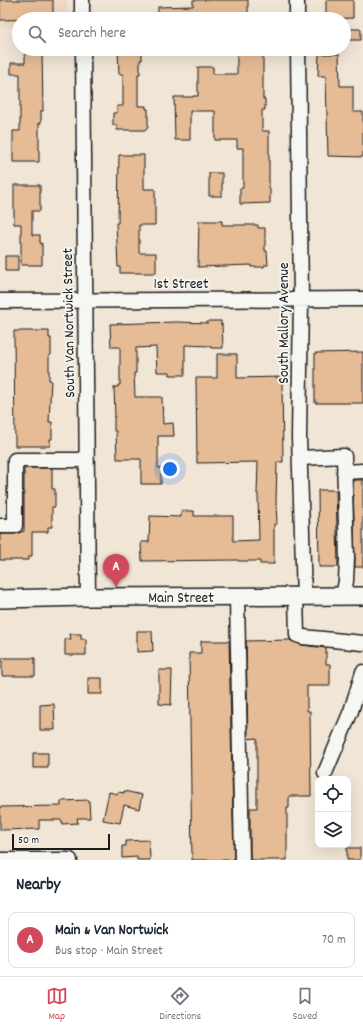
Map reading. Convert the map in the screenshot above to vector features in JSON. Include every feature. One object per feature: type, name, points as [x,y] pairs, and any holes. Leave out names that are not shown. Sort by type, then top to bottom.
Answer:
[{"type":"main road","name":"Main Street","points":[[0,599],[88,597],[363,596]]},
{"type":"street","points":[[82,0],[82,12]]},
{"type":"street","points":[[297,0],[297,12]]},
{"type":"street","name":"South Van Nortwick Street","points":[[83,56],[88,597]]},
{"type":"street","name":"South Mallory Avenue","points":[[298,56],[301,300],[300,596],[298,635],[304,638],[363,643]]},
{"type":"street","name":"1st Street","points":[[0,301],[363,299]]},
{"type":"street","points":[[300,458],[344,456],[346,581],[343,596]]},
{"type":"street","points":[[0,526],[15,526],[15,460],[86,460]]},
{"type":"street","points":[[344,472],[363,471]]},
{"type":"street","points":[[237,597],[242,860]]},
{"type":"street","points":[[325,773],[351,711],[363,672]]},
{"type":"street","points":[[0,860],[70,860]]},
{"type":"shaded area","points":[[0,0],[67,0],[68,12],[12,12],[12,27],[0,27]]},
{"type":"building","points":[[0,0],[53,0],[53,12],[12,12],[12,20],[0,20]]},
{"type":"building","points":[[193,0],[248,0],[248,12],[158,12],[158,7],[193,6]]},
{"type":"building","points":[[326,0],[353,0],[353,18],[351,18],[351,12],[326,12]]},
{"type":"building","points":[[351,29],[361,29],[361,40],[351,40]]},
{"type":"building","points":[[25,56],[42,56],[43,111],[41,111],[41,123],[39,123],[39,162],[13,162],[13,131],[20,131],[20,74],[11,74],[11,63],[25,63]]},
{"type":"building","points":[[118,56],[142,56],[142,60],[140,60],[140,74],[138,74],[138,106],[146,106],[146,109],[148,109],[148,128],[146,128],[146,130],[117,130],[117,125],[113,125],[113,113],[117,113],[117,106],[123,106],[123,74],[119,74]]},
{"type":"building","points":[[237,56],[263,56],[263,99],[265,99],[265,110],[262,110],[262,130],[269,131],[270,203],[240,204],[240,188],[243,188],[243,148],[237,148],[237,140],[215,140],[215,111],[190,111],[190,140],[175,140],[174,97],[198,96],[198,67],[213,67],[213,74],[237,74]]},
{"type":"building","points":[[319,56],[339,56],[340,86],[353,86],[353,112],[363,112],[363,157],[328,156],[326,76],[318,76]]},
{"type":"building","points":[[119,155],[144,155],[144,189],[155,189],[155,225],[139,225],[139,253],[156,253],[156,273],[120,273],[120,267],[118,267],[116,223],[118,223]]},
{"type":"building","points":[[209,173],[222,173],[222,196],[209,196]]},
{"type":"building","points":[[14,185],[40,185],[40,211],[32,211],[32,235],[40,235],[40,243],[42,243],[42,265],[21,265],[21,224],[14,224]]},
{"type":"building","points":[[199,221],[222,221],[222,225],[258,225],[258,228],[265,228],[265,251],[267,251],[268,265],[264,265],[264,267],[251,267],[251,265],[198,267]]},
{"type":"building","points":[[5,256],[18,256],[18,271],[5,271]]},
{"type":"building","points":[[208,321],[221,321],[223,348],[185,345],[185,375],[170,375],[170,372],[157,372],[156,347],[136,348],[136,373],[134,373],[135,397],[162,397],[163,424],[173,423],[174,436],[158,436],[158,468],[161,468],[161,484],[141,484],[141,459],[117,459],[116,431],[114,431],[114,387],[118,387],[118,385],[120,385],[120,347],[111,347],[110,324],[176,322],[208,323]]},
{"type":"building","points":[[14,331],[49,331],[49,338],[51,338],[51,355],[49,355],[49,380],[51,380],[49,422],[52,422],[52,439],[50,439],[50,446],[15,446]]},
{"type":"building","points":[[363,352],[363,403],[315,403],[315,353]]},
{"type":"building","points":[[217,354],[237,354],[237,378],[282,377],[283,462],[277,462],[277,524],[274,524],[274,564],[260,564],[260,561],[238,560],[142,561],[141,542],[149,542],[150,516],[181,517],[181,511],[194,511],[194,516],[233,516],[233,541],[259,540],[257,494],[258,462],[197,463],[196,378],[217,378]]},
{"type":"building","points":[[24,468],[52,468],[52,489],[55,489],[55,507],[52,507],[52,527],[48,527],[48,532],[32,532],[32,556],[29,556],[29,560],[0,560],[0,534],[15,534],[24,531]]},
{"type":"building","points":[[353,480],[363,480],[363,567],[355,567]]},
{"type":"building","points":[[318,490],[336,490],[338,567],[319,567]]},
{"type":"building","points":[[137,631],[152,631],[153,651],[137,652]]},
{"type":"building","points":[[70,634],[81,634],[81,639],[86,639],[86,655],[65,655],[65,639],[71,639]]},
{"type":"building","points":[[291,640],[302,645],[326,648],[326,664],[330,664],[330,686],[307,686],[307,711],[310,711],[311,796],[289,796],[289,808],[287,808],[287,860],[250,860],[250,808],[257,808],[257,738],[248,739],[246,641]]},
{"type":"building","points":[[201,641],[229,641],[234,860],[192,860],[189,653],[201,653]]},
{"type":"building","points":[[2,658],[35,658],[35,676],[2,676]]},
{"type":"building","points":[[159,670],[172,670],[171,705],[159,704]]},
{"type":"building","points":[[88,678],[102,678],[102,694],[88,694]]},
{"type":"building","points":[[54,704],[55,730],[40,730],[40,705]]},
{"type":"building","points":[[33,753],[48,753],[48,768],[33,768]]},
{"type":"building","points":[[124,791],[142,795],[139,809],[124,805],[120,823],[103,820],[109,792],[117,794],[118,792],[124,793]]},
{"type":"building","points":[[89,800],[90,818],[77,818],[78,823],[62,824],[62,820],[39,820],[39,829],[0,830],[0,807],[61,806],[61,801]]},
{"type":"building","points":[[149,840],[150,860],[137,860],[137,857],[122,858],[122,846],[126,846],[126,841]]},
{"type":"building","points":[[347,848],[360,848],[360,860],[347,860]]},
{"type":"place","name":"Main & Van Nortwick","points":[[116,587]]}]
